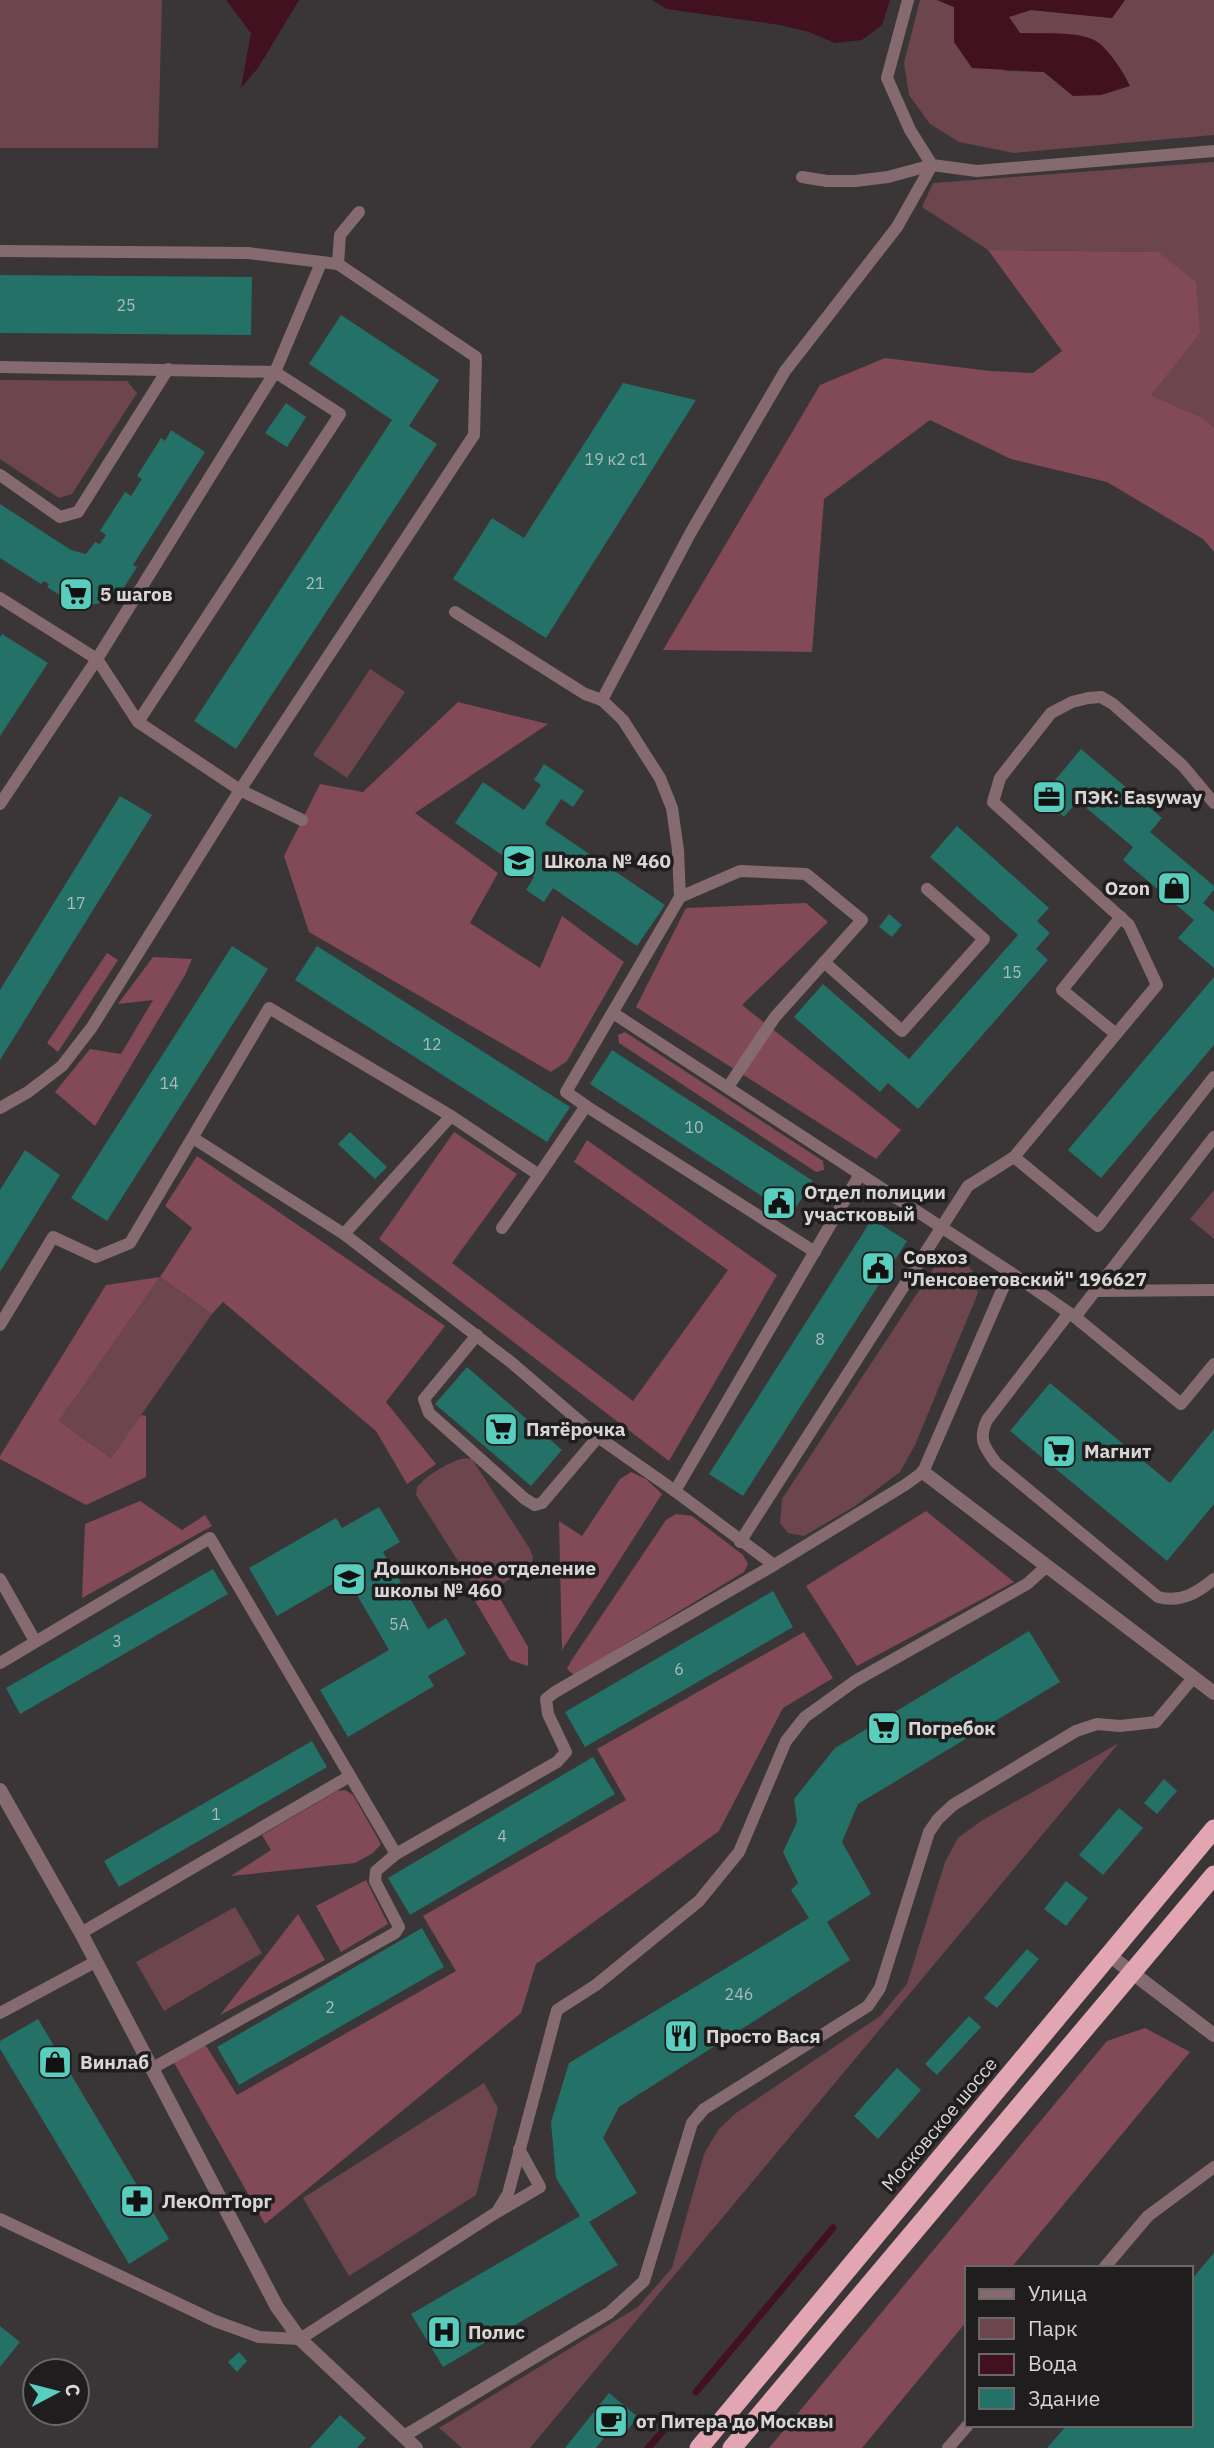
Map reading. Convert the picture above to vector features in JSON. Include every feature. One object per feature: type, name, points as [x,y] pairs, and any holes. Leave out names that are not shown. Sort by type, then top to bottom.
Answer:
[{"type":"highway","name":"Московское шоссе","points":[[699,2448],[1214,1829]]},
{"type":"highway","points":[[733,2448],[1214,1875]]},
{"type":"street","points":[[923,1472],[1214,1693]]},
{"type":"street","points":[[0,1790],[80,1933],[277,2307],[300,2339],[416,2448]]},
{"type":"street","points":[[1109,1955],[1214,2035]]},
{"type":"lane","points":[[908,0],[887,78],[910,130],[932,165]]},
{"type":"lane","points":[[802,177],[827,181],[855,181],[888,177],[932,165],[977,171],[1214,151]]},
{"type":"lane","points":[[602,700],[691,532],[785,371],[897,228],[932,165]]},
{"type":"lane","points":[[338,264],[340,235],[359,212]]},
{"type":"lane","points":[[0,251],[248,253],[338,264],[476,357],[474,435],[240,790],[92,1027],[62,1066],[28,1092],[0,1108]]},
{"type":"lane","points":[[0,804],[97,659],[275,372],[321,263]]},
{"type":"lane","points":[[0,367],[275,372],[340,414],[138,722]]},
{"type":"lane","points":[[0,475],[60,517],[78,512],[168,369]]},
{"type":"lane","points":[[0,598],[97,659],[138,722],[240,790],[302,820]]},
{"type":"lane","points":[[455,612],[584,694],[602,700],[623,720],[664,788],[671,808],[678,850],[680,897],[566,1092],[815,1252]]},
{"type":"lane","points":[[740,1542],[968,1186],[1014,1157],[1157,985],[1129,925],[993,803],[1000,778],[1051,713],[1072,702],[1101,697],[1113,704],[1183,766],[1214,803]]},
{"type":"lane","points":[[680,897],[740,871],[806,874],[862,920],[775,1017],[727,1087]]},
{"type":"lane","points":[[824,962],[902,1031],[984,939],[927,889]]},
{"type":"lane","points":[[1116,1034],[1062,990],[1121,917]]},
{"type":"lane","points":[[0,1325],[53,1237],[96,1257],[130,1243],[269,1008],[451,1116],[539,1175]]},
{"type":"lane","points":[[613,1013],[1010,1272],[1072,1315],[1181,1404],[1214,1364]]},
{"type":"lane","points":[[1014,1157],[1098,1226],[1214,1077]]},
{"type":"lane","points":[[502,1228],[586,1106]]},
{"type":"lane","points":[[344,1234],[451,1116]]},
{"type":"lane","points":[[193,1138],[344,1234],[477,1335],[598,1437],[774,1565]]},
{"type":"lane","points":[[1214,1138],[1095,1291],[986,1420],[981,1431],[984,1447],[996,1464],[1158,1597],[1169,1600],[1182,1598],[1200,1591],[1214,1579]]},
{"type":"lane","points":[[675,1491],[860,1174]]},
{"type":"lane","points":[[151,2069],[395,1933],[399,1927],[397,1919],[375,1881],[376,1871],[396,1854],[557,1762],[566,1752],[548,1714],[546,1699],[555,1692],[774,1565],[923,1472],[1010,1272]]},
{"type":"lane","points":[[1095,1291],[1214,1290]]},
{"type":"lane","points":[[477,1335],[424,1399],[429,1413],[525,1499],[535,1505],[542,1503],[598,1437]]},
{"type":"lane","points":[[0,1663],[211,1538],[396,1854]]},
{"type":"lane","points":[[497,2212],[508,2194],[557,2010],[596,1985],[699,1901],[739,1852],[786,1741],[804,1717],[855,1681],[1027,1584],[1046,1566]]},
{"type":"lane","points":[[0,1579],[36,1641]]},
{"type":"lane","points":[[404,2436],[609,2313],[644,2281],[692,2123],[704,2109],[868,2006],[880,1988],[929,1832],[937,1819],[953,1805],[1076,1731],[1097,1724],[1120,1726],[1156,1722],[1193,1678]]},
{"type":"lane","points":[[80,1933],[350,1776]]},
{"type":"lane","points":[[0,2013],[95,1962]]},
{"type":"lane","points":[[0,2219],[215,2321],[259,2337],[300,2339],[540,2187],[519,2149]]},
{"type":"lane","points":[[1106,2266],[1148,2216],[1214,2167]]},
{"type":"lane","points":[[948,2448],[966,2427]]},
{"type":"green space","points":[[0,0],[162,0],[158,148],[0,148]]},
{"type":"green space","points":[[920,0],[937,0],[954,7],[954,42],[1006,71],[1044,72],[1073,96],[1061,34],[1020,33],[1008,16],[1031,10],[1112,18],[1125,0],[1214,0],[1214,135],[1014,153],[959,142],[930,124],[909,95],[904,63]]},
{"type":"green space","points":[[1214,162],[1214,428],[1205,419],[1151,395],[1158,252],[988,250],[922,207],[933,183]]},
{"type":"green space","points":[[0,380],[127,381],[137,393],[72,494],[59,498],[0,459]]},
{"type":"green space","points":[[370,669],[405,692],[347,778],[313,755]]},
{"type":"green space","points":[[1214,1190],[1214,1239],[1190,1219]]},
{"type":"green space","points":[[943,1254],[961,1256],[973,1272],[978,1293],[915,1445],[900,1472],[855,1506],[804,1536],[788,1533],[780,1523],[782,1499]]},
{"type":"green space","points":[[160,1277],[212,1314],[111,1458],[59,1421]]},
{"type":"green space","points":[[465,1458],[472,1459],[533,1557],[532,1566],[487,1593],[480,1592],[474,1586],[416,1495],[417,1487],[433,1473]]},
{"type":"green space","points":[[1119,1743],[530,2448],[462,2448],[439,2428],[638,2307],[672,2268],[704,2154],[718,2130],[736,2113],[880,2016],[907,1984],[945,1862],[958,1838],[981,1821]]},
{"type":"green space","points":[[235,1907],[262,1953],[164,2011],[136,1962]]},
{"type":"green space","points":[[484,2083],[498,2108],[476,2195],[349,2276],[303,2198]]},
{"type":"shaded area","points":[[988,250],[1158,252],[1196,282],[1200,333],[1151,395],[1205,419],[1214,428],[1214,552],[1203,539],[1107,482],[1011,459],[930,420],[824,499],[812,652],[663,650],[820,385],[885,358],[990,371],[1033,373],[1062,351]]},
{"type":"shaded area","points":[[458,702],[548,724],[415,813],[498,873],[470,923],[540,968],[562,916],[624,962],[567,1061],[551,1072],[309,932],[284,856],[320,784],[363,792]]},
{"type":"shaded area","points":[[806,903],[828,922],[742,1005],[901,1130],[876,1159],[636,1007],[686,908]]},
{"type":"shaded area","points":[[107,953],[118,960],[58,1052],[47,1043]]},
{"type":"shaded area","points":[[153,957],[192,959],[95,1126],[55,1092],[90,1049],[121,1054],[153,1000],[118,1004]]},
{"type":"shaded area","points":[[625,1032],[823,1161],[824,1170],[816,1172],[619,1043],[618,1035]]},
{"type":"shaded area","points":[[454,1132],[517,1174],[452,1263],[633,1401],[728,1270],[574,1162],[587,1140],[777,1275],[669,1461],[379,1239]]},
{"type":"shaded area","points":[[197,1156],[445,1326],[386,1402],[436,1464],[407,1484],[376,1431],[223,1302],[212,1314],[160,1277],[192,1228],[165,1206]]},
{"type":"shaded area","points":[[160,1277],[59,1421],[111,1458],[141,1415],[146,1416],[146,1477],[86,1505],[0,1459],[106,1285]]},
{"type":"shaded area","points":[[631,1472],[646,1479],[662,1494],[562,1650],[559,1521],[582,1536],[620,1479]]},
{"type":"shaded area","points":[[140,1501],[182,1530],[205,1515],[212,1526],[82,1598],[85,1524]]},
{"type":"shaded area","points":[[926,1511],[1014,1582],[857,1666],[806,1586]]},
{"type":"shaded area","points":[[676,1514],[692,1516],[743,1555],[748,1564],[744,1572],[574,1675],[567,1669],[571,1661],[666,1520]]},
{"type":"shaded area","points":[[498,1595],[528,1647],[528,1666],[510,1660],[475,1601]]},
{"type":"shaded area","points":[[804,1632],[833,1678],[783,1708],[719,1831],[536,1964],[521,2013],[265,2224],[172,2059],[203,2041],[237,2095],[456,1971],[423,1916],[626,1800],[597,1749]]},
{"type":"shaded area","points":[[345,1790],[353,1795],[381,1844],[373,1853],[355,1863],[231,1876],[271,1850],[262,1835],[337,1791]]},
{"type":"shaded area","points":[[366,1880],[388,1924],[341,1952],[316,1906]]},
{"type":"shaded area","points":[[298,1914],[325,1960],[220,2015]]},
{"type":"shaded area","points":[[1145,2028],[1190,2052],[1013,2266],[965,2266],[965,2323],[862,2448],[769,2448],[1107,2041]]},
{"type":"water","points":[[226,0],[299,0],[258,68],[241,88],[251,33]]},
{"type":"water","points":[[652,0],[890,0],[882,25],[862,40],[835,43],[809,32],[780,25],[667,9]]},
{"type":"water","points":[[937,0],[1125,0],[1112,18],[1031,10],[1009,17],[1020,33],[1057,33],[1092,39],[1114,60],[1130,86],[1101,95],[1073,96],[1044,72],[972,68],[954,42],[954,7]]},
{"type":"building","points":[[0,275],[252,277],[251,335],[0,333]]},
{"type":"building","points":[[341,315],[439,380],[409,426],[437,444],[236,749],[194,721],[392,420],[309,364]]},
{"type":"building","points":[[623,383],[696,400],[546,638],[453,579],[492,518],[524,538]]},
{"type":"building","points":[[286,403],[306,417],[287,447],[265,433]]},
{"type":"building","points":[[171,430],[205,452],[133,565],[137,567],[116,600],[79,607],[47,587],[49,584],[44,581],[41,584],[0,558],[0,504],[71,550],[86,554],[95,542],[100,544],[106,535],[100,531],[125,492],[131,496],[142,479],[137,476],[161,438],[165,441]]},
{"type":"building","points":[[2,634],[48,663],[0,736],[0,637]]},
{"type":"building","points":[[1081,749],[1162,818],[1150,832],[1214,886],[1214,890],[1203,903],[1214,912],[1214,968],[1178,938],[1194,920],[1123,860],[1133,847],[1078,801],[1064,817],[1041,797]]},
{"type":"building","points":[[544,764],[584,791],[573,807],[561,799],[545,824],[665,905],[637,946],[553,888],[544,902],[526,890],[534,877],[455,823],[483,782],[524,810],[541,785],[534,780]]},
{"type":"building","points":[[120,796],[152,815],[0,1060],[0,990]]},
{"type":"building","points":[[957,826],[1049,908],[1037,921],[1050,933],[1036,949],[1048,960],[918,1109],[888,1083],[880,1092],[794,1017],[823,984],[909,1059],[1018,935],[930,857]]},
{"type":"building","points":[[889,914],[902,925],[892,937],[879,927]]},
{"type":"building","points":[[232,946],[268,969],[107,1221],[71,1198]]},
{"type":"building","points":[[317,946],[570,1107],[547,1142],[295,980]]},
{"type":"building","points":[[1214,977],[1214,1045],[1101,1178],[1068,1150]]},
{"type":"building","points":[[612,1050],[813,1181],[791,1215],[590,1084]]},
{"type":"building","points":[[350,1132],[387,1167],[375,1179],[338,1144]]},
{"type":"building","points":[[25,1150],[60,1175],[0,1272],[0,1190]]},
{"type":"building","points":[[872,1219],[907,1241],[743,1496],[709,1474]]},
{"type":"building","name":"Пятёрочка","points":[[467,1367],[562,1450],[531,1486],[435,1404]]},
{"type":"building","points":[[1050,1383],[1170,1483],[1214,1429],[1214,1504],[1167,1561],[1010,1431]]},
{"type":"building","points":[[379,1507],[400,1542],[383,1552],[428,1629],[446,1618],[466,1654],[428,1676],[434,1686],[348,1737],[320,1690],[389,1650],[346,1576],[277,1616],[249,1568],[336,1518],[342,1528]]},
{"type":"building","points":[[213,1569],[228,1594],[20,1714],[6,1688]]},
{"type":"building","points":[[773,1591],[793,1627],[585,1747],[565,1712]]},
{"type":"building","points":[[1029,1631],[1060,1682],[858,1804],[842,1842],[871,1894],[827,1922],[850,1960],[619,2107],[603,2138],[637,2193],[589,2222],[618,2265],[443,2367],[411,2314],[580,2216],[556,2178],[551,2122],[569,2063],[809,1918],[791,1890],[798,1883],[783,1852],[797,1822],[794,1799],[835,1748]]},
{"type":"building","points":[[312,1741],[327,1767],[119,1887],[104,1861]]},
{"type":"building","points":[[593,1757],[615,1794],[410,1915],[388,1878]]},
{"type":"building","points":[[1164,1779],[1177,1791],[1157,1814],[1144,1803]]},
{"type":"building","points":[[1119,1808],[1143,1828],[1103,1875],[1079,1855]]},
{"type":"building","points":[[1066,1881],[1088,1898],[1066,1926],[1044,1909]]},
{"type":"building","points":[[422,1928],[444,1967],[239,2085],[217,2047]]},
{"type":"building","points":[[1027,1949],[1039,1959],[997,2008],[984,1998]]},
{"type":"building","points":[[969,2016],[981,2027],[937,2075],[925,2064]]},
{"type":"building","points":[[38,2019],[169,2239],[129,2264],[0,2049],[0,2041]]},
{"type":"building","points":[[897,2068],[921,2090],[878,2139],[854,2116]]},
{"type":"building","points":[[1214,2253],[1214,2448],[1047,2448],[1065,2427],[1193,2427],[1193,2278]]},
{"type":"building","points":[[0,2326],[20,2342],[0,2367]]},
{"type":"building","points":[[239,2352],[247,2361],[237,2372],[228,2362]]},
{"type":"building","name":"от Питера до Москвы","points":[[609,2393],[638,2417],[625,2433],[615,2424],[596,2448],[565,2448]]},
{"type":"building","points":[[340,2415],[366,2438],[357,2448],[310,2448]]},
{"type":"waterway","points":[[696,2392],[833,2228]]},
{"type":"waterway","points":[[648,2448],[663,2431]]},
{"type":"place","name":"5 шагов","points":[[76,594]]},
{"type":"place","name":"ПЭК: Easyway","points":[[1049,797]]},
{"type":"place","name":"Школа № 460","points":[[519,861]]},
{"type":"place","name":"Ozon","points":[[1174,888]]},
{"type":"place","name":"Отдел полиции участковый","points":[[779,1203]]},
{"type":"place","name":"Совхоз \"Ленсоветовский\" 196627","points":[[878,1268]]},
{"type":"place","name":"Пятёрочка","points":[[501,1429]]},
{"type":"place","name":"Магнит","points":[[1059,1451]]},
{"type":"place","name":"Дошкольное отделение школы № 460","points":[[349,1579]]},
{"type":"place","name":"Погребок","points":[[884,1728]]},
{"type":"place","name":"Просто Вася","points":[[681,2036]]},
{"type":"place","name":"Винлаб","points":[[55,2062]]},
{"type":"place","name":"ЛекОптТорг","points":[[137,2201]]},
{"type":"place","name":"Полис","points":[[444,2332]]},
{"type":"place","name":"от Питера до Москвы","points":[[611,2421]]}]
